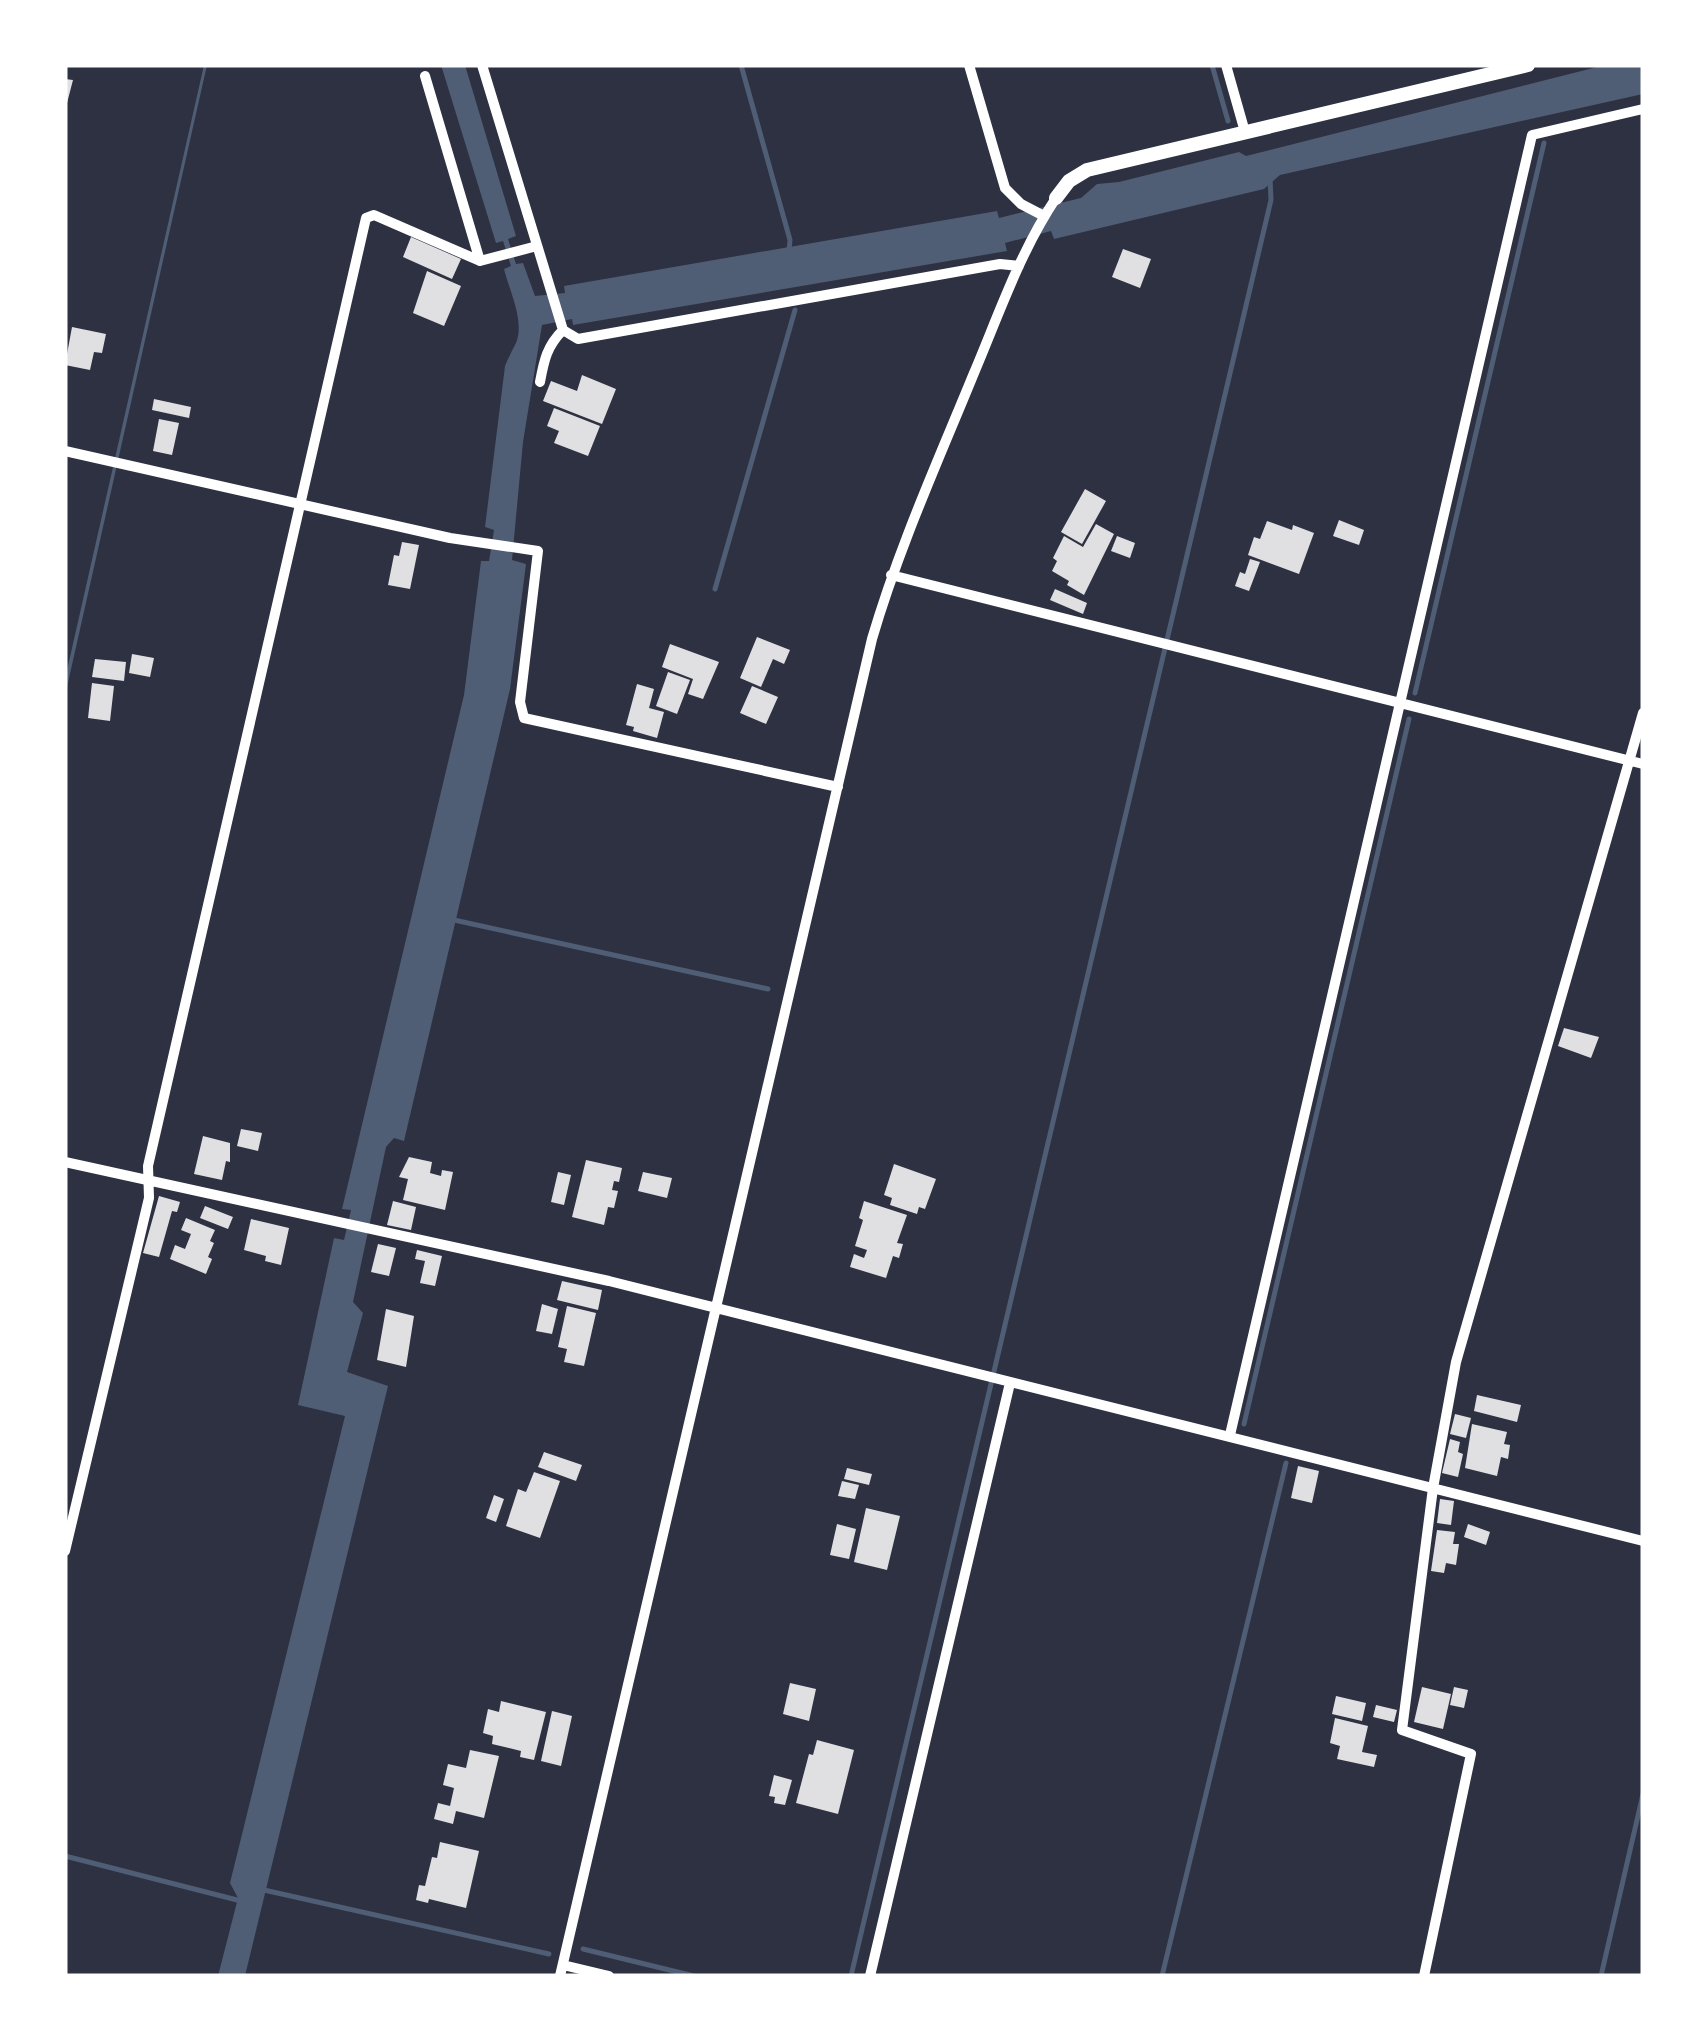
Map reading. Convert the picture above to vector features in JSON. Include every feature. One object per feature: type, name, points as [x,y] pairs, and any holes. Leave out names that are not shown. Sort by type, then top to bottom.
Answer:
[{"type":"street","points":[[482,65],[562,327],[578,339],[1000,264],[1019,266]]},
{"type":"street","points":[[969,65],[1005,188],[1021,204],[1044,216]]},
{"type":"street","points":[[1226,65],[1245,132]]},
{"type":"street","points":[[609,1976],[561,1971],[872,639],[891,575],[1030,241],[1069,182],[1088,170],[1528,65]]},
{"type":"street","points":[[425,76],[480,261]]},
{"type":"street","points":[[1230,1436],[1532,135],[1643,109]]},
{"type":"street","points":[[65,1551],[149,1198],[148,1166],[366,218],[374,215],[480,261],[537,246]]},
{"type":"street","points":[[540,382],[545,355],[562,327]]},
{"type":"street","points":[[65,451],[486,544],[538,550],[520,702],[524,718],[838,787]]},
{"type":"street","points":[[891,575],[1643,764]]},
{"type":"street","points":[[1424,1976],[1471,1754],[1402,1730],[1433,1488],[1456,1362],[1643,713]]},
{"type":"street","points":[[65,1162],[716,1308],[1643,1541]]},
{"type":"street","points":[[870,1976],[1005,1382]]},
{"type":"water","points":[[207,65],[65,696],[65,679]]},
{"type":"water","points":[[441,65],[465,65],[516,236],[508,239],[516,264],[523,263],[535,296],[565,293],[564,286],[997,211],[999,218],[1081,198],[1097,184],[1239,152],[1246,156],[1605,65],[1643,65],[1643,94],[1280,175],[1264,189],[1054,239],[1051,231],[1005,243],[1007,251],[573,325],[572,319],[542,325],[523,442],[512,560],[526,564],[510,689],[404,1141],[394,1138],[386,1147],[353,1302],[363,1313],[347,1372],[388,1386],[245,1976],[218,1976],[238,1898],[230,1883],[345,1416],[298,1405],[334,1238],[344,1240],[351,1210],[342,1209],[464,695],[481,561],[489,561],[494,530],[485,527],[505,366],[518,334],[517,315],[504,269],[511,266],[503,241],[496,243]]},
{"type":"building","points":[[65,79],[73,80],[66,107],[65,107]]},
{"type":"building","points":[[411,237],[461,259],[452,279],[403,257]]},
{"type":"building","points":[[1123,249],[1151,259],[1140,288],[1112,277]]},
{"type":"building","points":[[427,271],[461,286],[444,326],[413,313]]},
{"type":"building","points":[[72,327],[106,334],[102,353],[94,352],[90,370],[65,365]]},
{"type":"building","points":[[582,375],[616,389],[602,424],[543,401],[551,381],[577,391]]},
{"type":"building","points":[[154,399],[191,407],[189,418],[152,410]]},
{"type":"building","points":[[554,408],[600,426],[588,456],[554,443],[559,431],[547,426]]},
{"type":"building","points":[[159,419],[179,423],[172,455],[153,451]]},
{"type":"building","points":[[1085,489],[1106,501],[1082,544],[1061,532]]},
{"type":"building","points":[[1339,520],[1364,530],[1359,545],[1333,536]]},
{"type":"building","points":[[1267,521],[1314,533],[1299,574],[1248,555],[1254,537],[1260,539]]},
{"type":"building","points":[[1096,524],[1114,534],[1084,595],[1052,571],[1057,561],[1053,558],[1064,536],[1083,547]]},
{"type":"building","points":[[1117,536],[1135,543],[1130,558],[1111,551]]},
{"type":"building","points":[[402,542],[419,545],[410,589],[388,585],[394,555],[399,556]]},
{"type":"building","points":[[1250,559],[1260,562],[1249,591],[1235,586]]},
{"type":"building","points":[[1055,589],[1087,603],[1083,614],[1050,600]]},
{"type":"building","points":[[757,637],[790,650],[784,664],[773,659],[761,687],[740,678]]},
{"type":"building","points":[[670,644],[719,662],[703,699],[688,694],[693,679],[662,667]]},
{"type":"building","points":[[132,654],[154,658],[150,677],[129,673]]},
{"type":"building","points":[[95,659],[126,662],[124,681],[92,677]]},
{"type":"building","points":[[668,672],[690,680],[677,714],[656,706]]},
{"type":"building","points":[[92,683],[114,686],[110,721],[88,718]]},
{"type":"building","points":[[637,684],[654,689],[649,708],[664,712],[657,738],[626,725]]},
{"type":"building","points":[[752,686],[778,697],[766,724],[740,713]]},
{"type":"building","points":[[1564,1028],[1599,1037],[1591,1058],[1558,1046]]},
{"type":"building","points":[[241,1129],[262,1133],[258,1151],[237,1146]]},
{"type":"building","points":[[203,1136],[230,1143],[230,1162],[226,1161],[222,1180],[194,1174]]},
{"type":"building","points":[[409,1157],[432,1162],[430,1173],[441,1176],[442,1170],[453,1172],[445,1210],[403,1200],[408,1179],[399,1177]]},
{"type":"building","points":[[586,1160],[622,1168],[619,1182],[614,1181],[612,1190],[618,1191],[614,1208],[608,1207],[604,1225],[572,1217]]},
{"type":"building","points":[[894,1164],[936,1179],[925,1209],[919,1207],[917,1214],[890,1205],[892,1198],[884,1195]]},
{"type":"building","points":[[558,1172],[571,1175],[564,1205],[551,1202]]},
{"type":"building","points":[[643,1172],[672,1178],[667,1198],[638,1191]]},
{"type":"building","points":[[159,1196],[180,1202],[177,1212],[172,1211],[159,1257],[143,1253]]},
{"type":"building","points":[[393,1201],[416,1207],[411,1230],[387,1225]]},
{"type":"building","points":[[864,1201],[907,1215],[897,1243],[903,1244],[899,1258],[893,1256],[886,1278],[850,1267],[854,1254],[864,1258],[867,1250],[855,1246]]},
{"type":"building","points":[[205,1206],[233,1217],[228,1229],[200,1218]]},
{"type":"building","points":[[186,1218],[215,1230],[206,1274],[170,1259],[175,1245],[185,1249],[191,1234],[181,1230]]},
{"type":"building","points":[[251,1219],[289,1228],[281,1265],[244,1250]]},
{"type":"building","points":[[378,1244],[396,1248],[389,1276],[371,1272]]},
{"type":"building","points":[[417,1250],[442,1256],[435,1286],[420,1283],[425,1261],[415,1259]]},
{"type":"building","points":[[562,1281],[602,1290],[598,1310],[557,1300]]},
{"type":"building","points":[[542,1304],[558,1309],[552,1334],[536,1331]]},
{"type":"building","points":[[567,1306],[596,1313],[584,1366],[564,1362],[567,1349],[558,1347]]},
{"type":"building","points":[[386,1309],[414,1316],[406,1367],[377,1360]]},
{"type":"building","points":[[1477,1395],[1521,1405],[1517,1422],[1474,1411]]},
{"type":"building","points":[[1455,1414],[1471,1418],[1466,1438],[1450,1434]]},
{"type":"building","points":[[1472,1424],[1507,1432],[1504,1444],[1510,1445],[1508,1459],[1501,1457],[1497,1476],[1465,1468]]},
{"type":"building","points":[[1450,1439],[1460,1442],[1458,1452],[1463,1454],[1458,1477],[1442,1473]]},
{"type":"building","points":[[544,1452],[582,1465],[576,1481],[538,1467]]},
{"type":"building","points":[[1298,1466],[1319,1471],[1312,1503],[1291,1498]]},
{"type":"building","points":[[847,1468],[872,1474],[869,1485],[844,1479]]},
{"type":"building","points":[[534,1472],[560,1481],[540,1538],[506,1526],[518,1489],[526,1492]]},
{"type":"building","points":[[842,1481],[859,1485],[855,1499],[838,1496]]},
{"type":"building","points":[[494,1495],[504,1499],[496,1522],[486,1518]]},
{"type":"building","points":[[1440,1499],[1454,1501],[1451,1525],[1437,1523]]},
{"type":"building","points":[[866,1508],[900,1516],[887,1570],[854,1562]]},
{"type":"building","points":[[837,1524],[856,1529],[849,1559],[830,1555]]},
{"type":"building","points":[[1468,1524],[1490,1532],[1486,1545],[1464,1537]]},
{"type":"building","points":[[1437,1530],[1455,1532],[1453,1544],[1459,1544],[1456,1565],[1446,1563],[1444,1573],[1431,1571]]},
{"type":"building","points":[[790,1683],[816,1689],[809,1721],[783,1714]]},
{"type":"building","points":[[1422,1687],[1451,1694],[1443,1729],[1414,1722]]},
{"type":"building","points":[[1454,1687],[1468,1690],[1464,1708],[1450,1705]]},
{"type":"building","points":[[1336,1696],[1366,1703],[1362,1721],[1332,1714]]},
{"type":"building","points":[[501,1701],[546,1712],[534,1760],[520,1757],[521,1751],[492,1744],[493,1736],[483,1733],[488,1709],[499,1712]]},
{"type":"building","points":[[1376,1705],[1397,1710],[1394,1722],[1373,1717]]},
{"type":"building","points":[[552,1711],[572,1716],[561,1766],[541,1761]]},
{"type":"building","points":[[1335,1718],[1368,1726],[1362,1752],[1377,1755],[1374,1767],[1337,1759],[1340,1746],[1330,1743]]},
{"type":"building","points":[[817,1740],[854,1750],[838,1814],[796,1803],[809,1754],[813,1755]]},
{"type":"building","points":[[470,1750],[499,1756],[484,1818],[456,1811],[453,1824],[434,1819],[438,1803],[450,1806],[454,1788],[443,1785],[448,1764],[466,1768]]},
{"type":"building","points":[[774,1775],[792,1780],[785,1805],[774,1803],[775,1797],[769,1796]]},
{"type":"building","points":[[440,1842],[479,1851],[466,1908],[429,1899],[428,1903],[416,1900],[419,1885],[425,1886],[432,1857],[437,1858]]},
{"type":"waterway","points":[[741,65],[790,240],[789,251]]},
{"type":"waterway","points":[[1212,65],[1228,121]]},
{"type":"waterway","points":[[1415,693],[1544,143]]},
{"type":"waterway","points":[[851,1976],[1271,200],[1270,178]]},
{"type":"waterway","points":[[715,589],[795,310]]},
{"type":"waterway","points":[[1244,1424],[1409,719]]},
{"type":"waterway","points":[[454,920],[768,989]]},
{"type":"waterway","points":[[1162,1976],[1286,1463]]},
{"type":"waterway","points":[[1601,1976],[1643,1794]]},
{"type":"waterway","points":[[65,1856],[241,1901]]},
{"type":"waterway","points":[[264,1890],[549,1954]]},
{"type":"waterway","points":[[583,1949],[694,1976]]}]
